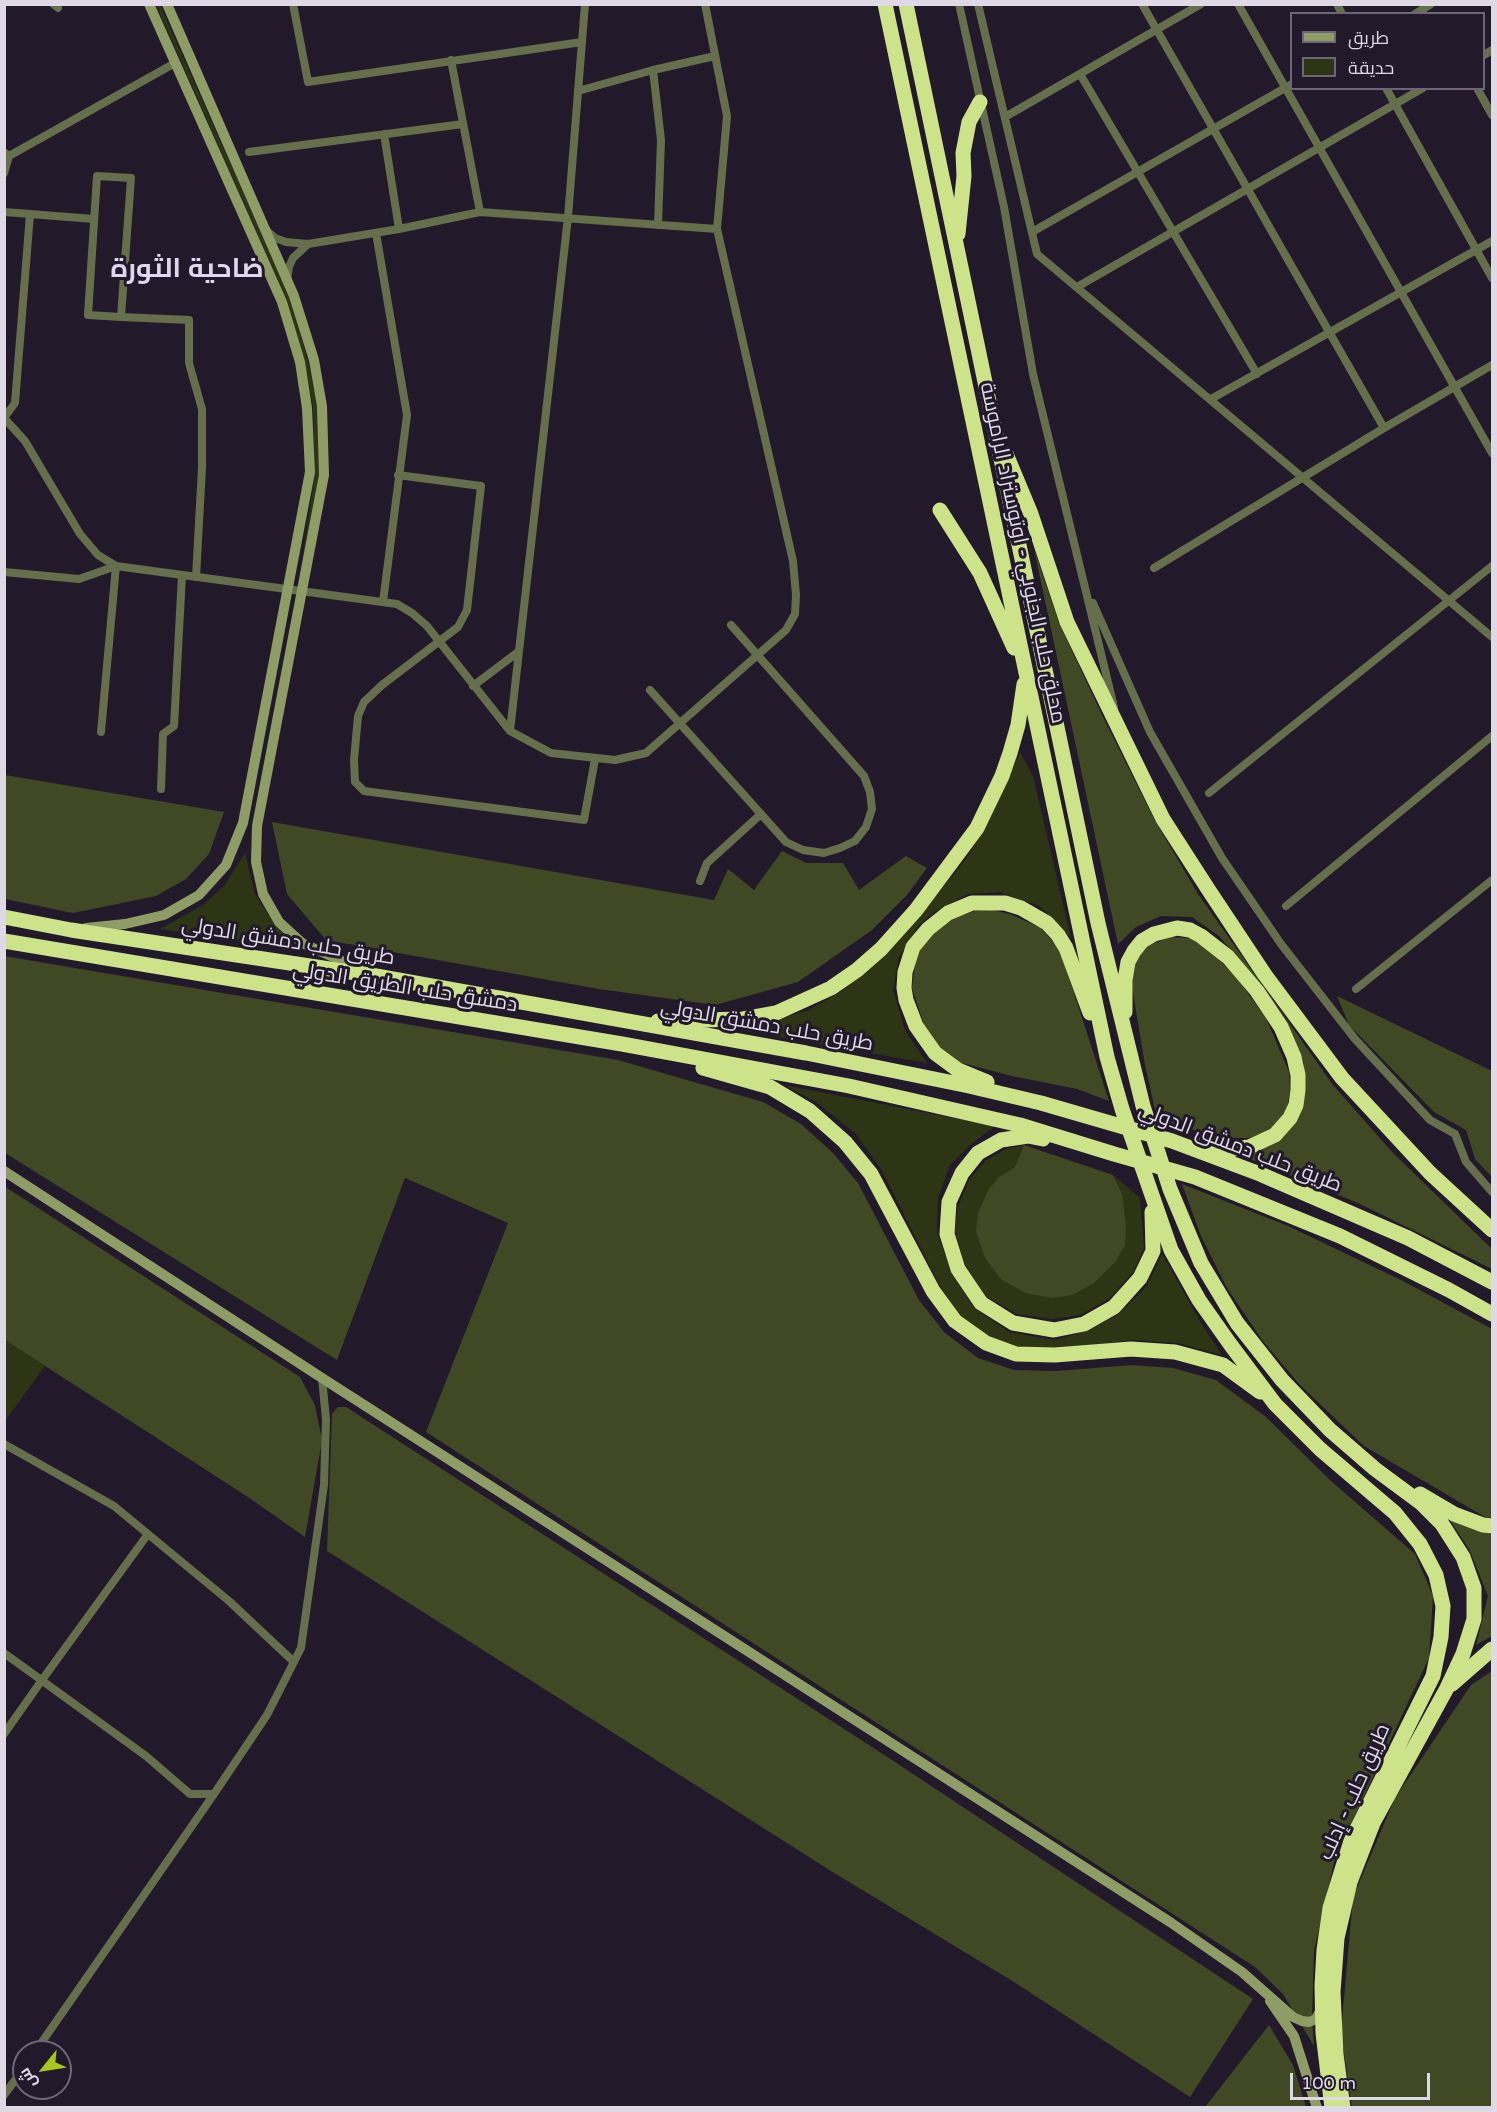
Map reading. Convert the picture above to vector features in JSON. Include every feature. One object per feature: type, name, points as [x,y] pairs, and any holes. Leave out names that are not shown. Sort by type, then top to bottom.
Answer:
[{"type":"highway","name":"محلق حلب الجنوبي - اوتوستراد الراموسة","points":[[885,4],[1107,1057],[1122,1109],[1172,1250],[1199,1300],[1275,1404]]},
{"type":"highway","name":"محلق حلب الجنوبي - اوتوستراد الراموسة","points":[[906,4],[1095,911],[1143,1106],[1170,1189],[1201,1263],[1237,1323],[1282,1380],[1330,1430],[1375,1469]]},
{"type":"highway","points":[[956,249],[964,176],[963,153],[969,123],[980,102]]},
{"type":"highway","points":[[992,419],[1031,514],[1067,621],[1163,819],[1265,975],[1342,1078],[1430,1173],[1492,1230]]},
{"type":"highway","points":[[619,1020],[743,1019],[776,1013],[831,988],[881,949],[916,910],[977,828],[1002,776],[1010,753],[1018,724],[1025,673],[980,573],[940,510]]},
{"type":"highway","points":[[1041,1103],[958,1070],[935,1053],[916,1026],[904,988],[908,960],[919,938],[948,913],[972,903],[1005,903],[1047,923],[1066,948],[1107,1057]]},
{"type":"highway","name":"طريق حلب دمشق الدولي","points":[[4,917],[71,930],[376,976],[817,1056],[969,1086],[1041,1103],[1173,1141],[1260,1174],[1408,1238],[1492,1282]]},
{"type":"highway","points":[[1130,1056],[1125,1015],[1125,980],[1128,962],[1142,941],[1154,934],[1177,928],[1190,930],[1213,943],[1228,957],[1257,991],[1281,1027],[1294,1057],[1298,1074],[1296,1105],[1282,1128],[1275,1135],[1249,1147],[1233,1149],[1173,1141]]},
{"type":"highway","name":"دمشق حلب الطريق الدولي","points":[[4,941],[622,1044]]},
{"type":"highway","points":[[622,1044],[770,1087],[810,1111],[845,1142],[871,1174],[933,1291],[956,1321],[986,1343],[1016,1354],[1055,1355],[1131,1349],[1175,1352],[1223,1365],[1275,1404]]},
{"type":"highway","name":"طريق حلب دمشق الدولي","points":[[622,1044],[860,1088],[1020,1125],[1195,1177],[1340,1236],[1492,1314]]},
{"type":"highway","points":[[1114,1154],[1028,1136],[1001,1140],[978,1153],[962,1173],[950,1202],[947,1234],[958,1269],[981,1303],[1013,1323],[1054,1330],[1084,1324],[1114,1307],[1140,1278],[1154,1251],[1150,1188]]},
{"type":"highway","name":"طريق حلب - إدلب","points":[[1275,1404],[1320,1449],[1395,1513],[1420,1544],[1436,1575],[1443,1605],[1441,1637],[1433,1676],[1351,1841],[1330,1908],[1324,1950],[1323,2005],[1326,2065],[1332,2108]]},
{"type":"highway","points":[[1375,1469],[1454,1514],[1492,1526]]},
{"type":"highway","points":[[1343,2108],[1336,2054],[1333,1992],[1337,1938],[1350,1882],[1372,1823],[1447,1688],[1463,1654],[1474,1618],[1474,1588],[1463,1557],[1442,1524],[1421,1503],[1375,1469]]},
{"type":"highway","points":[[1447,1688],[1492,1649]]},
{"type":"street","points":[[71,930],[125,924],[164,915],[199,895],[226,864],[243,823],[310,472],[307,408],[300,362],[282,302],[149,4]]},
{"type":"street","points":[[167,4],[287,280],[314,360],[322,406],[324,475],[256,836],[256,862],[263,894],[279,922],[302,943],[376,976]]},
{"type":"street","points":[[293,4],[308,82],[582,42]]},
{"type":"street","points":[[510,731],[568,217],[585,4]]},
{"type":"street","points":[[30,214],[15,403],[4,418],[25,441],[80,534],[98,555],[116,566],[397,604],[427,626],[510,731],[551,753],[615,760],[646,753],[786,630],[795,614],[793,561],[717,229],[728,116],[705,4]]},
{"type":"street","points":[[959,4],[1004,207],[1033,374],[1120,733]]},
{"type":"street","points":[[978,4],[1037,254],[1492,637]]},
{"type":"street","points":[[1142,4],[1384,428]]},
{"type":"street","points":[[1005,117],[1201,4]]},
{"type":"street","points":[[1238,4],[1288,86],[1319,148],[1492,453]]},
{"type":"street","points":[[578,91],[652,70],[715,56]]},
{"type":"street","points":[[451,60],[480,212]]},
{"type":"street","points":[[4,173],[7,155],[175,63]]},
{"type":"street","points":[[652,70],[661,140],[658,225]]},
{"type":"street","points":[[1080,74],[1257,374]]},
{"type":"street","points":[[1032,232],[1288,86]]},
{"type":"street","points":[[1387,90],[1492,278]]},
{"type":"street","points":[[1077,287],[1420,90]]},
{"type":"street","points":[[1478,90],[1492,116]]},
{"type":"street","points":[[249,152],[463,124]]},
{"type":"street","points":[[384,134],[399,230]]},
{"type":"street","points":[[121,317],[131,178],[97,176],[88,315],[121,317],[189,320],[189,363],[202,409],[202,468],[196,577]]},
{"type":"street","points":[[4,212],[94,219]]},
{"type":"street","points":[[265,228],[275,238],[286,242],[308,244],[399,230],[480,212],[717,229]]},
{"type":"street","points":[[376,233],[407,415],[383,602]]},
{"type":"street","points":[[1211,399],[1492,241]]},
{"type":"street","points":[[287,280],[293,258],[308,244]]},
{"type":"street","points":[[1154,568],[1302,476],[1492,365]]},
{"type":"street","points":[[398,475],[482,486],[467,610],[458,627],[382,685],[364,702],[358,716],[354,760],[355,782],[364,791],[584,820],[595,759]]},
{"type":"street","points":[[4,572],[79,579],[116,566]]},
{"type":"street","points":[[101,732],[116,566]]},
{"type":"street","points":[[1209,794],[1451,602],[1492,566]]},
{"type":"street","points":[[161,789],[163,735],[174,726],[182,575]]},
{"type":"street","points":[[1084,583],[1150,732],[1222,858],[1281,944],[1355,1039],[1430,1120],[1455,1134],[1466,1162],[1492,1192]]},
{"type":"street","points":[[650,690],[786,842],[803,850],[824,853],[855,841],[866,827],[872,809],[867,780],[731,625]]},
{"type":"street","points":[[473,686],[518,652]]},
{"type":"street","points":[[1286,906],[1492,736]]},
{"type":"street","points":[[700,881],[706,863],[761,814]]},
{"type":"street","points":[[238,833],[256,836]]},
{"type":"street","points":[[1356,989],[1492,880]]},
{"type":"street","points":[[4,1171],[322,1378],[1170,1922],[1242,1972],[1262,1992],[1294,2036],[1317,2108]]},
{"type":"street","points":[[43,2040],[267,1715],[301,1648],[324,1485],[326,1419],[322,1378]]},
{"type":"street","points":[[4,1444],[114,1506],[229,1601],[294,1662]]},
{"type":"street","points":[[4,1734],[148,1534]]},
{"type":"street","points":[[4,1653],[146,1756],[190,1794],[214,1794]]},
{"type":"street","points":[[1262,1992],[1302,2021],[1310,2022],[1316,2019],[1323,2005]]},
{"type":"green space","points":[[156,5],[160,5],[290,298],[308,361],[318,407],[319,473],[302,577],[300,576],[315,473],[313,407],[304,361],[287,300]]},
{"type":"green space","points":[[1034,549],[1059,623],[1102,715],[1154,819],[1198,894],[1333,1085],[1393,1153],[1492,1249],[1492,1269],[1358,1203],[1243,1156],[1267,1146],[1302,1103],[1304,1063],[1288,1026],[1260,985],[1219,936],[1192,917],[1161,916],[1136,927],[1118,944]]},
{"type":"green space","points":[[1020,752],[1033,776],[1071,938],[1040,906],[999,892],[968,894],[936,911],[919,925],[899,957],[893,990],[905,1030],[927,1063],[723,1027],[771,1020],[807,1011],[842,991],[878,960],[910,927],[966,859],[989,820]]},
{"type":"green space","points":[[5,775],[224,812],[209,854],[186,879],[156,896],[73,913],[5,899]]},
{"type":"green space","points":[[272,822],[714,900],[728,869],[754,890],[782,851],[806,863],[843,863],[859,890],[906,856],[927,868],[907,895],[872,930],[798,982],[715,1005],[599,989],[326,940],[287,894]]},
{"type":"green space","points":[[245,853],[255,894],[271,919],[289,941],[301,951],[160,929],[203,905],[224,886]]},
{"type":"green space","points":[[992,910],[1010,914],[1041,928],[1060,950],[1109,1101],[1077,1089],[958,1062],[945,1054],[925,1028],[912,988],[916,954],[927,935],[956,917],[975,911]]},
{"type":"green space","points":[[1170,937],[1189,938],[1210,950],[1237,978],[1266,1018],[1289,1072],[1290,1092],[1287,1108],[1279,1122],[1267,1132],[1249,1138],[1229,1138],[1162,1123],[1157,1119],[1132,987],[1134,961],[1149,945]]},
{"type":"green space","points":[[4,956],[618,1060],[763,1102],[801,1124],[833,1153],[858,1183],[919,1300],[944,1332],[978,1358],[1014,1370],[1056,1371],[1132,1365],[1173,1368],[1216,1380],[1266,1417],[1331,1481],[1415,1554],[1433,1596],[1429,1658],[1335,1858],[1314,1951],[1312,2019],[1314,2046],[1283,1994],[1255,1967],[426,1432],[508,1223],[405,1178],[337,1360],[5,1153]]},
{"type":"green space","points":[[1337,996],[1492,1071],[1492,1177],[1475,1159],[1466,1130],[1434,1112],[1349,1025]]},
{"type":"green space","points":[[784,1085],[995,1126],[971,1144],[950,1165],[938,1198],[937,1233],[952,1274],[974,1308],[1009,1332],[1055,1340],[1086,1331],[1119,1314],[1146,1287],[1162,1254],[1222,1355],[1178,1343],[1133,1340],[1057,1349],[1018,1348],[990,1338],[960,1316],[940,1286],[881,1169],[855,1133],[816,1102]]},
{"type":"green space","points":[[1024,1145],[1015,1167],[999,1177],[1122,1194],[1113,1175],[1140,1198],[1144,1248],[1134,1271],[1109,1299],[1080,1315],[1052,1319],[1017,1314],[987,1297],[966,1267],[955,1232],[958,1207],[969,1180],[985,1161],[1006,1149]]},
{"type":"green space","points":[[1024,1145],[1113,1175],[1122,1194],[1126,1226],[1125,1245],[1116,1261],[1094,1283],[1072,1295],[1052,1298],[1025,1293],[1001,1279],[985,1258],[976,1231],[978,1213],[988,1190],[999,1177],[1015,1167]]},
{"type":"green space","points":[[1182,1184],[1288,1226],[1403,1281],[1492,1329],[1492,1518],[1485,1517],[1364,1446],[1300,1385],[1262,1340],[1227,1288],[1201,1236]]},
{"type":"green space","points":[[4,1186],[300,1377],[315,1405],[322,1440],[305,1537],[248,1497],[5,1340]]},
{"type":"green space","points":[[5,1340],[45,1366],[5,1421]]},
{"type":"green space","points":[[338,1407],[346,1407],[889,1758],[1253,1999],[1190,2097],[1014,1982],[831,1871],[327,1551],[332,1414]]},
{"type":"green space","points":[[1449,1519],[1492,1535],[1492,1636],[1476,1645],[1488,1596],[1469,1549]]},
{"type":"green space","points":[[1492,1671],[1492,2107],[1352,2108],[1341,2032],[1353,1897],[1395,1798],[1471,1685]]},
{"type":"green space","points":[[1269,2025],[1293,2065],[1306,2107],[1205,2107]]},
{"type":"district","name":"ضاحية الثورة","points":[[187,270]]}]
